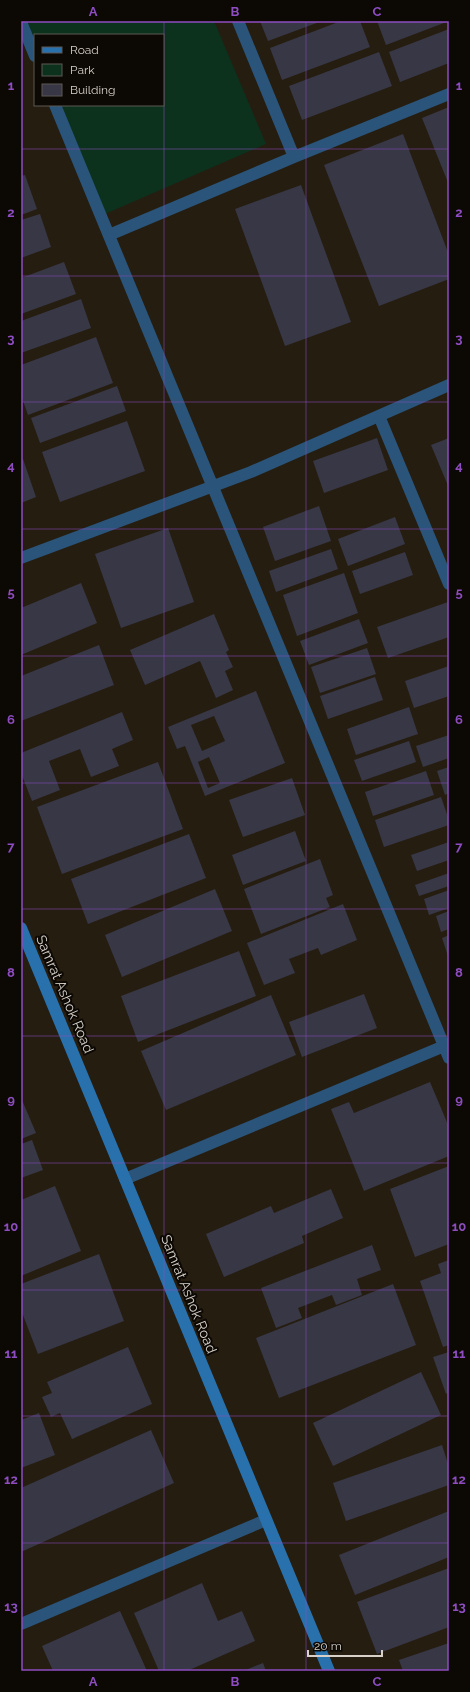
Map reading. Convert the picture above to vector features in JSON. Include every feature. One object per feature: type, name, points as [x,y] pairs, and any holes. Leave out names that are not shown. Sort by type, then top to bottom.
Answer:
[{"type":"street","points":[[238,21],[294,157]]},
{"type":"street","points":[[21,22],[34,54]]},
{"type":"street","points":[[109,235],[449,94]]},
{"type":"street","points":[[55,106],[213,487],[447,1045],[449,1058]]},
{"type":"street","points":[[21,558],[251,472],[449,385]]},
{"type":"street","points":[[379,416],[449,584]]},
{"type":"street","name":"Samrat Ashok Road","points":[[21,928],[329,1671]]},
{"type":"street","points":[[125,1179],[447,1045]]},
{"type":"street","points":[[21,1624],[266,1520]]},
{"type":"green space","points":[[23,21],[214,21],[266,144],[105,214],[58,106],[164,106],[164,34],[34,34],[34,48]]},
{"type":"building","points":[[260,21],[322,21],[268,41]]},
{"type":"building","points":[[341,21],[360,21],[370,47],[282,80],[270,48]]},
{"type":"building","points":[[377,21],[449,21],[386,45]]},
{"type":"building","points":[[449,29],[449,63],[400,82],[389,52]]},
{"type":"building","points":[[379,52],[392,86],[302,120],[289,86]]},
{"type":"building","points":[[449,107],[449,185],[422,118]]},
{"type":"building","points":[[403,134],[449,255],[449,279],[379,306],[324,165]]},
{"type":"building","points":[[25,175],[37,209],[21,215],[21,176]]},
{"type":"building","points":[[301,185],[351,322],[285,346],[235,209]]},
{"type":"building","points":[[40,214],[51,247],[21,258],[21,220]]},
{"type":"building","points":[[64,262],[76,294],[21,314],[21,278]]},
{"type":"building","points":[[81,299],[91,328],[21,353],[21,321]]},
{"type":"building","points":[[96,337],[113,383],[28,415],[21,395],[21,365]]},
{"type":"building","points":[[117,386],[126,411],[40,443],[31,418]]},
{"type":"building","points":[[127,421],[145,471],[60,502],[42,452]]},
{"type":"building","points":[[377,438],[388,470],[324,493],[313,461]]},
{"type":"building","points":[[449,438],[449,488],[431,445]]},
{"type":"building","points":[[23,459],[36,497],[21,503],[21,460]]},
{"type":"building","points":[[319,506],[331,541],[275,561],[263,527]]},
{"type":"building","points":[[395,517],[405,544],[348,566],[338,539]]},
{"type":"building","points":[[168,528],[194,602],[121,628],[95,554]]},
{"type":"building","points":[[331,549],[338,569],[276,592],[269,571]]},
{"type":"building","points":[[405,552],[413,575],[360,594],[352,571]]},
{"type":"building","points":[[344,573],[358,613],[297,636],[283,595]]},
{"type":"building","points":[[81,583],[97,623],[21,655],[21,608]]},
{"type":"building","points":[[448,602],[449,637],[388,658],[377,627]]},
{"type":"building","points":[[214,614],[229,650],[226,652],[233,667],[225,671],[233,690],[216,698],[200,661],[145,685],[130,650]]},
{"type":"building","points":[[359,619],[368,643],[309,665],[300,641]]},
{"type":"building","points":[[99,645],[114,685],[21,721],[21,676]]},
{"type":"building","points":[[367,648],[376,674],[320,693],[311,667]]},
{"type":"building","points":[[449,666],[449,696],[414,708],[405,681]]},
{"type":"building","points":[[375,677],[383,700],[328,719],[320,696]]},
{"type":"building","points":[[256,691],[285,763],[205,796],[185,746],[177,749],[168,727]],"holes":[[[214,716],[225,741],[202,751],[191,725]],[[209,757],[220,783],[208,788],[198,762]]]},
{"type":"building","points":[[409,707],[418,734],[356,755],[347,729]]},
{"type":"building","points":[[122,712],[133,740],[112,749],[119,766],[91,777],[80,749],[49,761],[60,790],[32,801],[21,773],[21,753]]},
{"type":"building","points":[[449,735],[449,758],[423,767],[416,746]]},
{"type":"building","points":[[409,741],[416,762],[362,781],[354,760]]},
{"type":"building","points":[[158,762],[183,829],[62,874],[37,807]]},
{"type":"building","points":[[449,767],[449,793],[445,795],[437,771]]},
{"type":"building","points":[[426,771],[434,795],[373,816],[365,792]]},
{"type":"building","points":[[292,778],[305,815],[243,837],[229,800]]},
{"type":"building","points":[[441,797],[449,820],[449,825],[384,847],[375,820]]},
{"type":"building","points":[[295,831],[306,861],[243,885],[232,855]]},
{"type":"building","points":[[189,834],[206,878],[88,924],[71,879]]},
{"type":"building","points":[[449,842],[449,860],[417,871],[411,855]]},
{"type":"building","points":[[320,859],[333,895],[326,898],[330,907],[261,934],[244,889]]},
{"type":"building","points":[[449,873],[449,886],[419,896],[415,885]]},
{"type":"building","points":[[215,889],[232,931],[122,977],[105,935]]},
{"type":"building","points":[[449,890],[449,908],[429,915],[424,899]]},
{"type":"building","points":[[343,904],[357,940],[321,955],[318,948],[289,959],[295,973],[264,985],[247,943]]},
{"type":"building","points":[[449,911],[449,929],[441,932],[436,916]]},
{"type":"building","points":[[449,935],[449,959],[442,938]]},
{"type":"building","points":[[239,951],[256,996],[138,1042],[121,996]]},
{"type":"building","points":[[364,994],[377,1028],[302,1057],[289,1022]]},
{"type":"building","points":[[271,995],[296,1055],[166,1110],[141,1051]]},
{"type":"building","points":[[430,1082],[449,1127],[449,1156],[364,1191],[331,1109],[349,1102],[354,1113]]},
{"type":"building","points":[[21,1100],[36,1133],[21,1139]]},
{"type":"building","points":[[32,1140],[43,1170],[21,1178],[21,1144]]},
{"type":"building","points":[[449,1166],[449,1244],[415,1257],[390,1189]]},
{"type":"building","points":[[55,1186],[81,1251],[21,1276],[21,1200]]},
{"type":"building","points":[[331,1189],[343,1218],[302,1236],[304,1243],[224,1277],[206,1234],[271,1206],[274,1213]]},
{"type":"building","points":[[372,1245],[381,1270],[357,1279],[362,1295],[336,1305],[332,1295],[298,1308],[302,1318],[276,1328],[261,1288]]},
{"type":"building","points":[[99,1254],[124,1321],[38,1354],[21,1310],[21,1284]]},
{"type":"building","points":[[449,1260],[449,1345],[443,1347],[420,1281],[441,1273],[438,1264]]},
{"type":"building","points":[[393,1284],[416,1345],[279,1398],[256,1338]]},
{"type":"building","points":[[128,1347],[152,1404],[72,1439],[60,1413],[51,1417],[42,1397],[52,1393],[47,1382]]},
{"type":"building","points":[[449,1352],[449,1392],[446,1394],[433,1357]]},
{"type":"building","points":[[421,1372],[441,1415],[333,1466],[313,1423]]},
{"type":"building","points":[[39,1413],[55,1455],[21,1468],[21,1420]]},
{"type":"building","points":[[151,1430],[174,1483],[21,1552],[21,1488]]},
{"type":"building","points":[[442,1445],[449,1467],[449,1485],[346,1521],[333,1483]]},
{"type":"building","points":[[449,1511],[449,1557],[355,1595],[339,1555]]},
{"type":"building","points":[[449,1568],[449,1627],[377,1654],[357,1602]]},
{"type":"building","points":[[202,1583],[218,1621],[242,1611],[255,1641],[187,1671],[159,1671],[134,1613]]},
{"type":"building","points":[[120,1611],[147,1671],[53,1671],[42,1646]]},
{"type":"building","points":[[449,1643],[449,1671],[403,1671],[399,1660]]},
{"type":"building","points":[[263,1663],[266,1671],[243,1671]]}]
